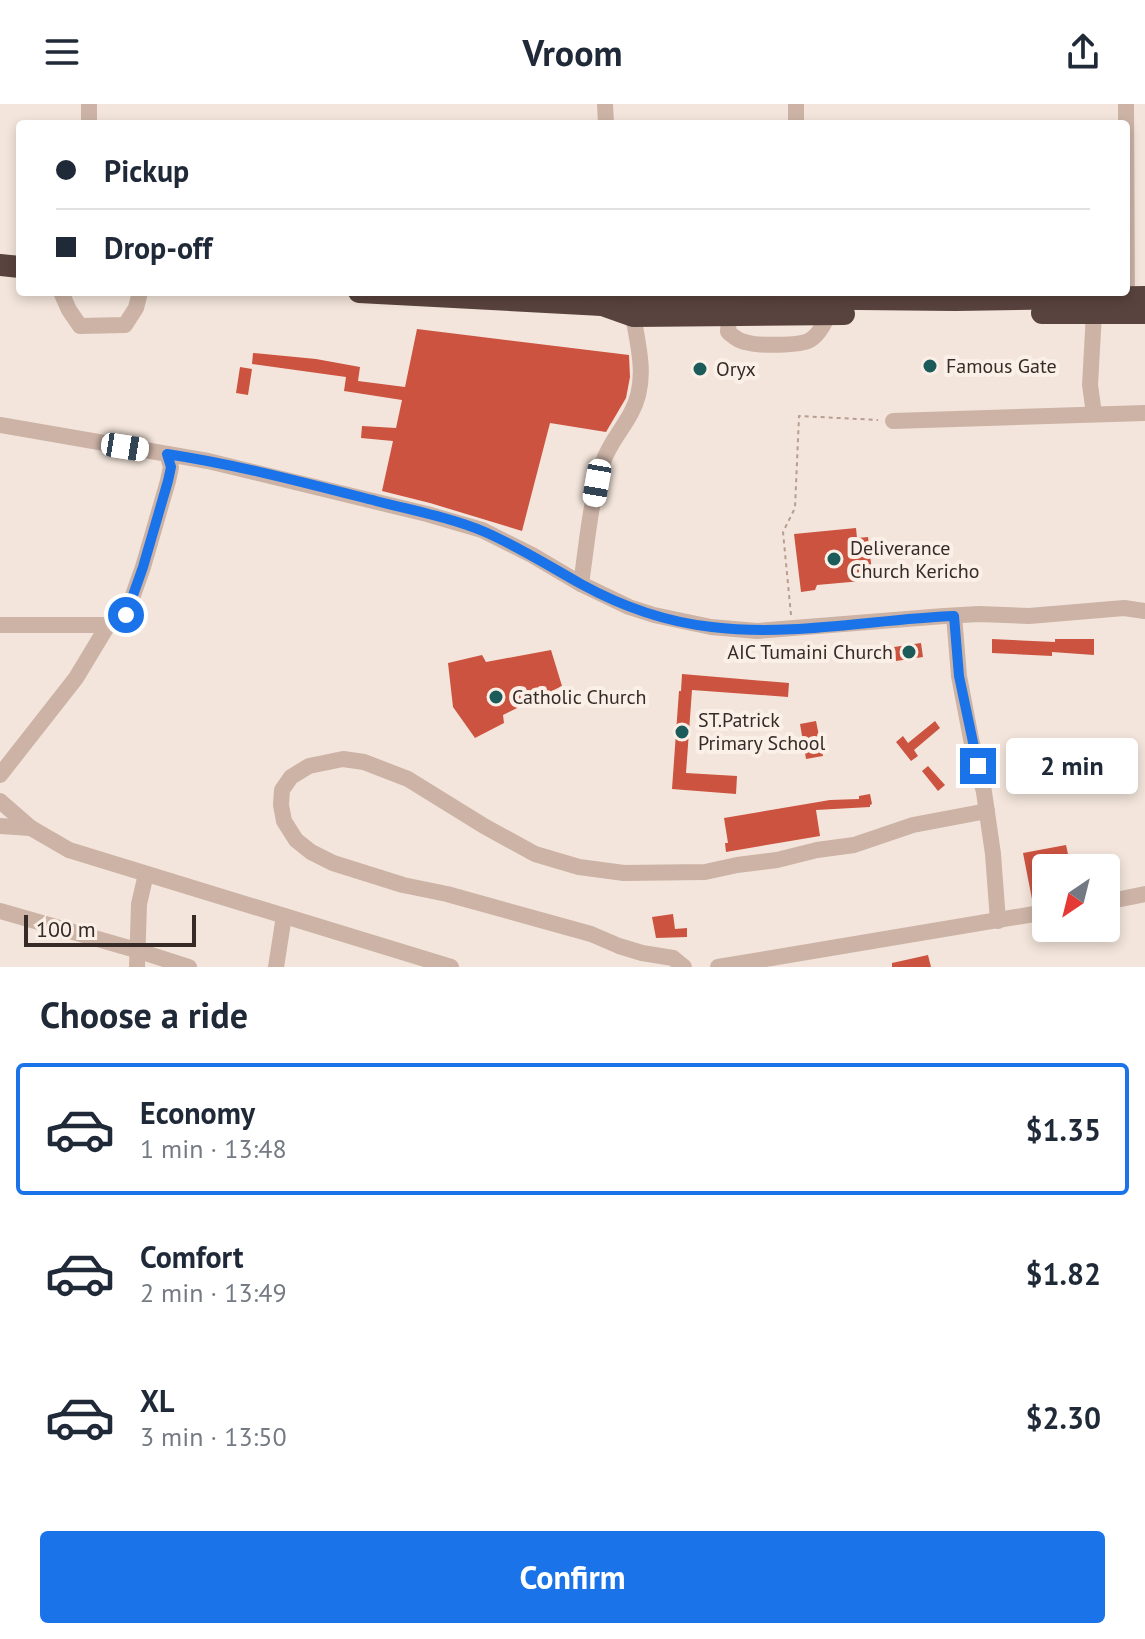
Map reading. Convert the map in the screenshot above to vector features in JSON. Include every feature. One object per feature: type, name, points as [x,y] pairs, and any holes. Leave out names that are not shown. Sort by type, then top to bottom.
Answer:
[{"type":"highway","points":[[434,296],[633,307],[830,306],[1094,313],[1136,305]]},
{"type":"highway","points":[[633,307],[660,296]]},
{"type":"highway","points":[[668,296],[730,307],[789,296]]},
{"type":"highway","points":[[797,296],[830,306],[955,300],[1136,305]]},
{"type":"street","points":[[1130,184],[1136,305]]},
{"type":"street","points":[[63,296],[80,326],[125,325],[136,308],[139,296]]},
{"type":"street","points":[[581,584],[597,483],[608,449],[632,412],[641,387],[633,307]]},
{"type":"street","points":[[1094,313],[1090,385],[1094,414]]},
{"type":"street","points":[[893,421],[1145,413]]},
{"type":"street","points":[[0,425],[208,461],[359,496],[482,530],[629,607],[711,627],[757,631],[979,614],[1029,616],[1124,608],[1145,611]]},
{"type":"street","points":[[0,625],[108,625],[120,622],[126,615],[143,567],[170,474],[171,462],[167,454]]},
{"type":"street","points":[[954,616],[959,676],[987,811],[998,921]]},
{"type":"street","points":[[0,775],[76,678],[108,625]]},
{"type":"street","points":[[684,967],[673,958],[642,953],[591,934],[403,885],[333,863],[296,840],[284,821],[282,790],[291,777],[309,766],[343,759],[364,762],[408,779],[535,854],[579,867],[624,873],[705,872],[777,860],[854,845],[913,825],[987,811]]},
{"type":"street","points":[[0,801],[31,828],[69,850],[430,964],[451,967]]},
{"type":"street","points":[[0,826],[31,828]]},
{"type":"street","points":[[136,958],[139,904],[146,874]]},
{"type":"street","points":[[1120,899],[1145,894]]},
{"type":"street","points":[[0,911],[136,958],[189,967]]},
{"type":"street","points":[[718,967],[802,960],[1032,915]]},
{"type":"street","points":[[276,967],[284,916]]},
{"type":"path","points":[[792,628],[783,532],[795,508],[799,416],[893,421]]},
{"type":"building","points":[[417,329],[629,355],[630,377],[626,398],[606,432],[550,423],[522,531],[382,491],[393,441],[361,438],[362,426],[396,428],[402,400],[344,391],[346,377],[252,364],[253,353],[316,359],[360,367],[358,381],[405,387]]},
{"type":"building","points":[[240,367],[252,369],[248,395],[236,393]]},
{"type":"building","name":"Deliverance Church Kericho","points":[[856,528],[857,538],[868,537],[873,580],[817,585],[815,590],[801,592],[794,534]]},
{"type":"building","points":[[992,639],[1055,642],[1055,639],[1094,639],[1094,655],[992,653]]},
{"type":"building","name":"AIC Tumaini Church","points":[[921,643],[923,657],[896,661],[894,647]]},
{"type":"building","name":"Catholic Church","points":[[551,650],[562,686],[503,715],[504,723],[475,738],[453,707],[448,663],[482,655],[486,662]]},
{"type":"building","points":[[682,674],[789,683],[788,697],[692,690],[686,773],[737,776],[736,794],[672,789]]},
{"type":"building","points":[[816,721],[823,756],[806,759],[800,724]]},
{"type":"building","points":[[935,721],[940,728],[914,750],[918,756],[911,761],[896,742],[903,736],[908,743]]},
{"type":"building","points":[[928,766],[945,785],[938,791],[922,771]]},
{"type":"building","points":[[870,794],[870,807],[816,810],[820,836],[726,852],[725,843],[728,843],[724,818],[830,800],[859,799],[859,796]]},
{"type":"building","points":[[1066,845],[1068,854],[1032,854],[1032,899],[1023,853]]},
{"type":"building","points":[[673,914],[675,929],[687,928],[687,937],[656,938],[652,917]]},
{"type":"building","points":[[928,955],[931,967],[892,967],[892,963]]},
{"type":"place","name":"Famous Gate","points":[[930,366]]},
{"type":"place","name":"Oryx","points":[[700,369]]},
{"type":"place","name":"Deliverance Church Kericho","points":[[834,559]]},
{"type":"place","name":"AIC Tumaini Church","points":[[909,652]]},
{"type":"place","name":"Catholic Church","points":[[496,697]]},
{"type":"place","name":"ST.Patrick Primary School","points":[[682,732]]},
{"type":"route","points":[[126,615],[168,481],[171,462],[167,454],[208,461],[359,496],[482,530],[629,607],[711,627],[757,631],[954,616],[959,676],[978,766]]}]
